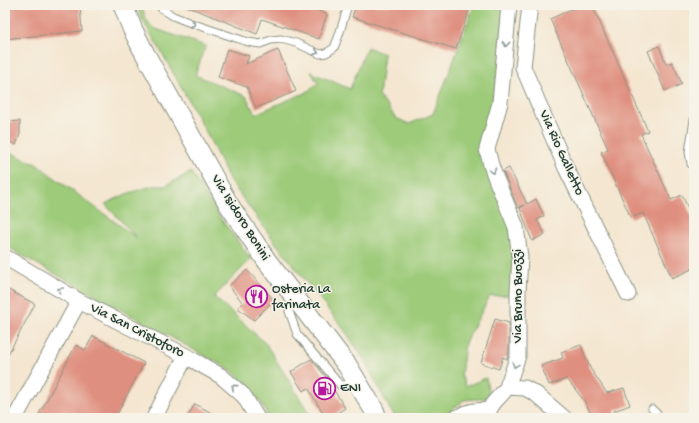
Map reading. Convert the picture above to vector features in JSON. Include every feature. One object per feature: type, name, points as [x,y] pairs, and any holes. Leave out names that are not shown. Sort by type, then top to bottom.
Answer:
[{"type":"street","name":"Via Isidoro Bonini","points":[[123,5],[143,50],[229,205],[267,261],[347,365],[374,410],[377,418]]},
{"type":"street","name":"Via Bruno Buozzi","points":[[488,415],[495,400],[507,387],[518,356],[518,292],[520,257],[516,227],[496,179],[487,149],[500,103],[509,5]]},
{"type":"street","name":"Via Rio Galletto","points":[[530,5],[523,67],[566,168],[628,294]]},
{"type":"street","name":"Via San Cristoforo","points":[[5,257],[79,301],[186,356],[221,376],[244,396],[257,418]]},
{"type":"street","points":[[14,418],[79,301]]},
{"type":"street","points":[[154,418],[186,356]]},
{"type":"street","points":[[507,387],[525,388],[536,394],[564,418]]},
{"type":"street","points":[[456,418],[467,412],[483,410],[488,415]]},
{"type":"lane","points":[[160,5],[161,8],[173,16],[248,42],[260,44],[271,40],[281,39],[296,43],[320,54],[326,54],[334,48],[348,5]]},
{"type":"lane","points":[[694,120],[689,152],[691,164],[694,166]]},
{"type":"lane","points":[[652,409],[661,418]]},
{"type":"green space","points":[[137,5],[142,5],[145,18],[153,28],[206,46],[195,75],[246,96],[255,114],[307,92],[318,83],[311,72],[350,89],[367,47],[384,54],[379,96],[396,118],[409,124],[433,114],[474,5],[505,5],[500,62],[486,137],[480,139],[485,164],[513,233],[512,295],[490,296],[465,343],[461,375],[466,386],[486,378],[490,398],[464,400],[448,414],[440,418],[396,418],[363,358],[345,331],[275,242],[230,181],[206,132],[141,18]]},
{"type":"green space","points":[[5,150],[36,164],[137,238],[105,204],[126,194],[152,186],[165,186],[191,172],[221,219],[251,259],[214,297],[266,344],[312,418],[268,418],[262,404],[231,370],[19,254],[5,244]]},
{"type":"building","points":[[5,5],[80,5],[82,31],[5,39]]},
{"type":"building","points":[[186,5],[302,5],[327,14],[319,39],[262,19],[257,34]]},
{"type":"building","points":[[356,5],[471,5],[456,49],[352,17]]},
{"type":"building","points":[[580,5],[592,5],[648,131],[641,134],[671,200],[682,195],[694,221],[694,268],[672,278],[643,213],[631,218],[601,152],[608,149],[550,19]]},
{"type":"building","points":[[659,46],[666,64],[672,62],[682,84],[665,91],[648,51]]},
{"type":"building","points":[[227,49],[249,56],[246,64],[278,50],[296,91],[256,108],[247,87],[218,77]]},
{"type":"building","points":[[20,121],[20,134],[16,145],[5,139],[5,122]]},
{"type":"building","points":[[509,168],[527,204],[536,199],[544,216],[537,220],[545,234],[532,241],[520,208],[525,205],[518,208],[503,171]]},
{"type":"building","points":[[247,270],[274,300],[254,320],[238,308],[243,303],[229,286]]},
{"type":"building","points":[[5,288],[35,304],[5,360]]},
{"type":"building","points":[[495,319],[509,323],[509,351],[507,359],[503,357],[499,369],[481,363]]},
{"type":"building","points":[[93,336],[144,363],[115,418],[37,418],[76,345],[85,350]]},
{"type":"building","points":[[581,345],[590,368],[607,393],[624,388],[630,405],[614,411],[615,418],[593,418],[585,402],[567,379],[549,385],[541,366],[563,358],[561,352]]},
{"type":"building","name":"ENI","points":[[311,359],[326,377],[345,408],[329,418],[326,418],[308,388],[303,391],[291,372]]},
{"type":"building","points":[[195,404],[221,418],[187,418]]},
{"type":"place","name":"Osteria La farinata","points":[[257,297]]},
{"type":"place","name":"ENI","points":[[324,388]]}]
